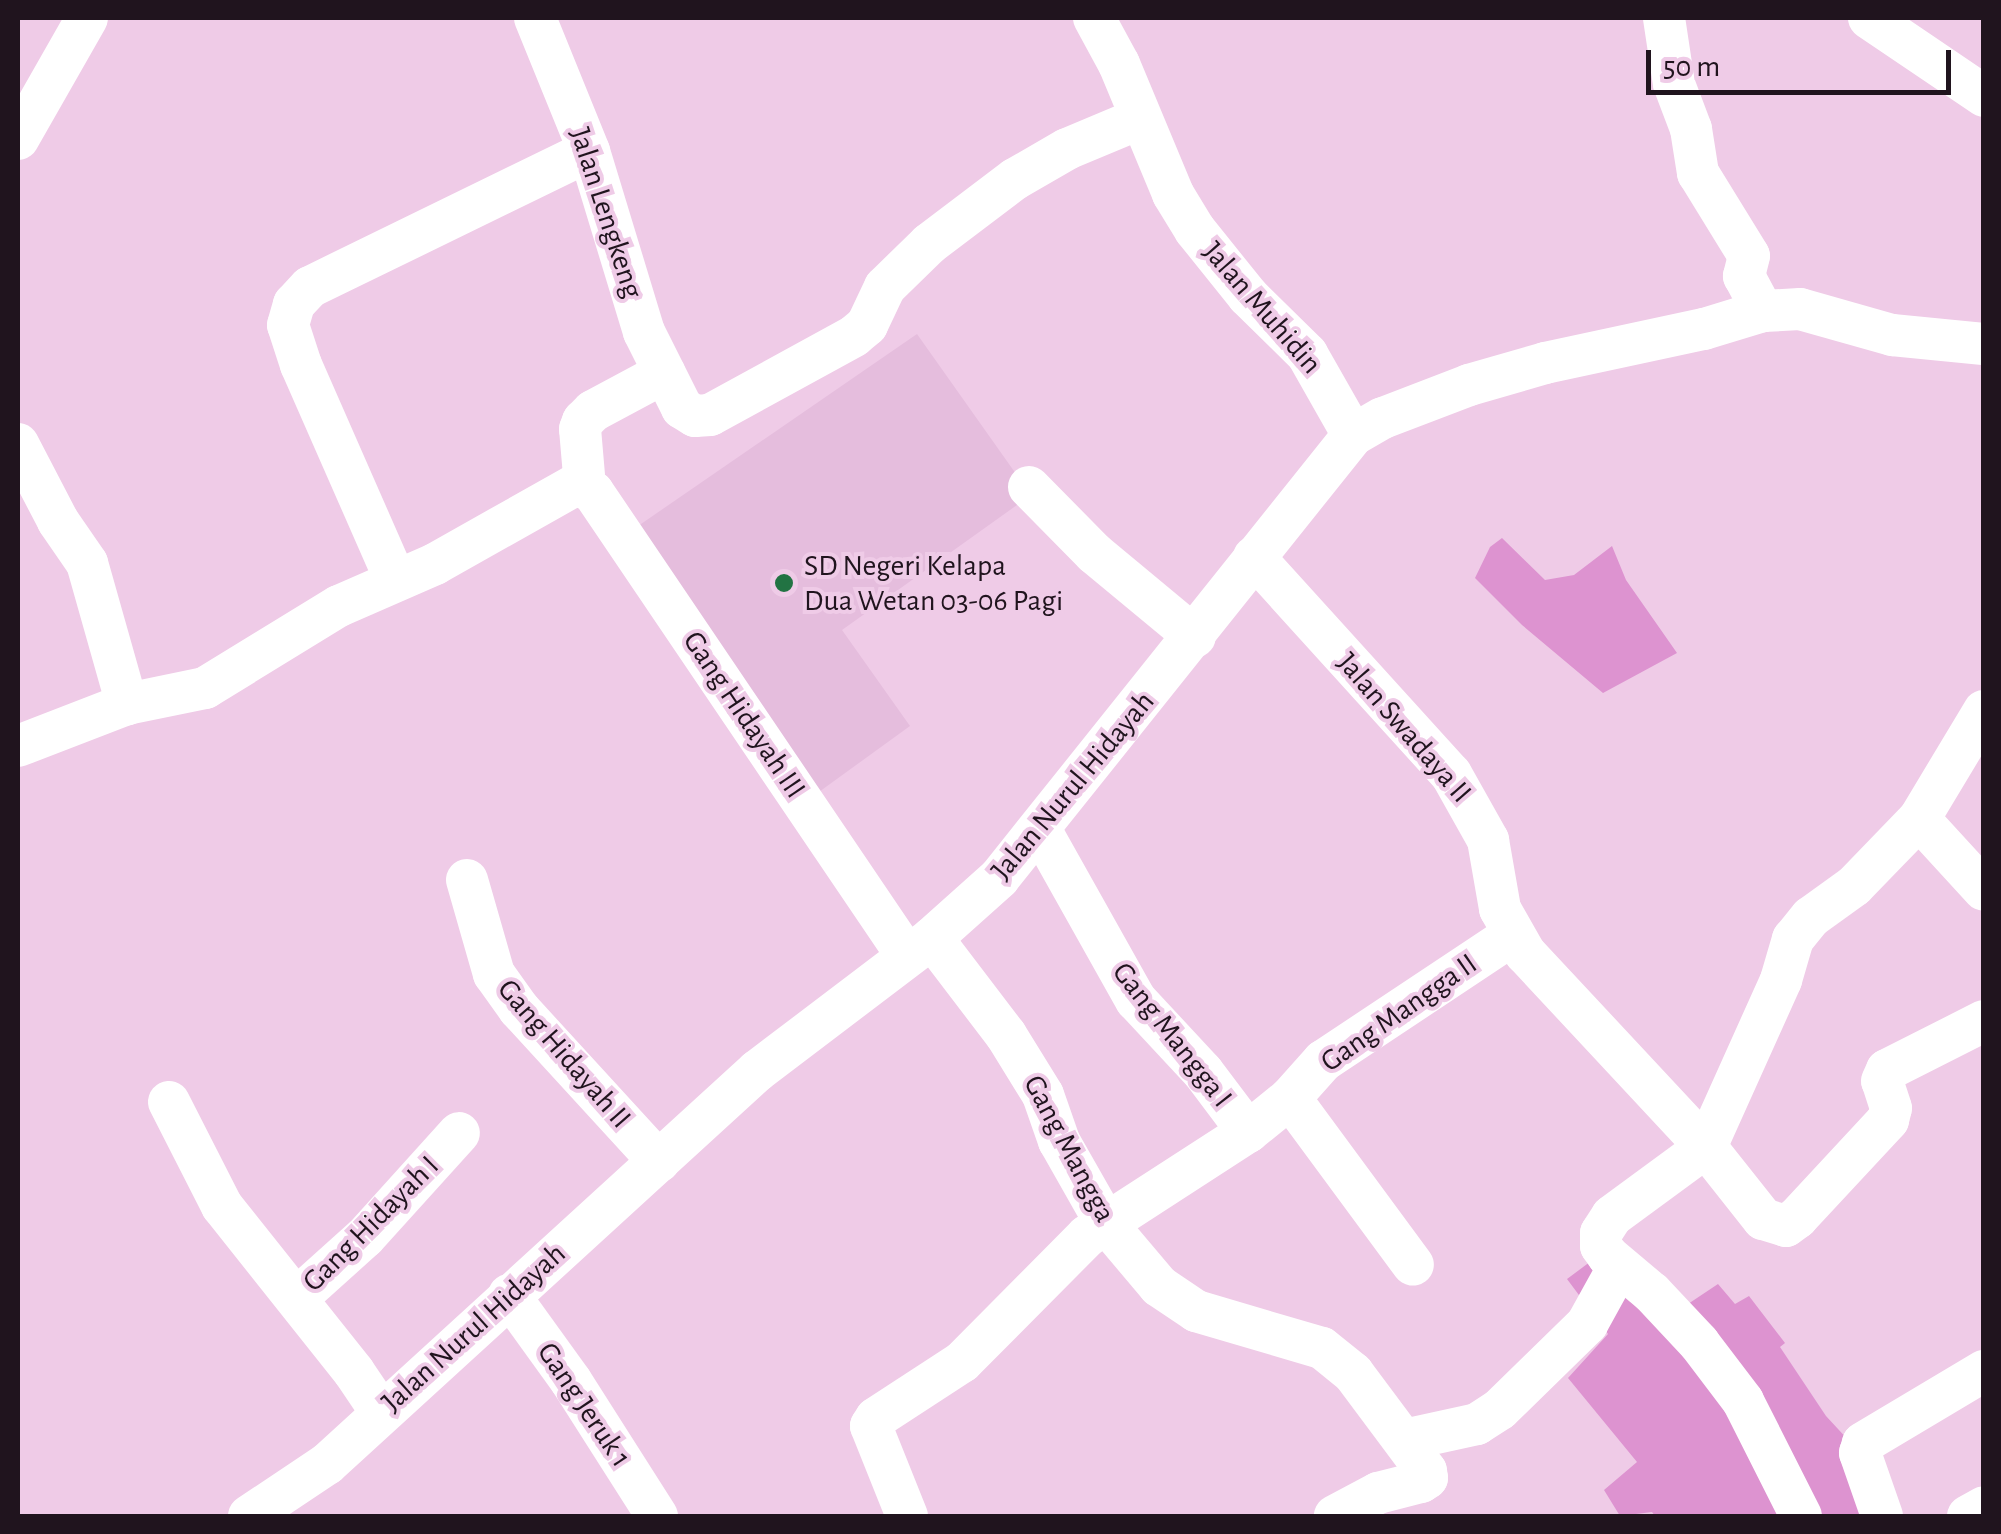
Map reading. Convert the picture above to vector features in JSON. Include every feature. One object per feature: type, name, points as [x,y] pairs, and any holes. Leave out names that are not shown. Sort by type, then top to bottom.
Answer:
[{"type":"street","points":[[18,139],[87,18]]},
{"type":"street","name":"Jalan Lengkeng","points":[[535,18],[589,150],[644,332],[673,390]]},
{"type":"street","name":"Jalan Muhidin","points":[[1094,18],[1120,64],[1173,194],[1194,230],[1248,296],[1307,354],[1354,435]]},
{"type":"street","points":[[1664,18],[1674,84],[1691,129],[1698,172],[1749,256],[1744,276],[1763,310]]},
{"type":"street","points":[[1892,23],[1984,96]]},
{"type":"street","points":[[18,746],[128,704],[205,688],[322,616],[434,564],[578,485],[583,421],[593,411],[673,390],[695,416],[710,415],[854,336],[866,325],[886,286],[929,244],[1028,172],[1067,149],[1141,118]]},
{"type":"street","points":[[396,579],[301,366],[288,326],[294,304],[310,288],[589,150]]},
{"type":"street","name":"Jalan Nurul Hidayah","points":[[250,1516],[305,1502],[381,1412],[758,1071],[920,947],[999,878],[1041,831],[1354,435],[1384,418],[1470,385],[1704,329],[1763,310],[1800,309],[1892,335],[1984,344]]},
{"type":"street","points":[[18,444],[58,521],[87,563],[128,704]]},
{"type":"street","name":"Gang Hidayah III","points":[[578,485],[593,492],[920,947]]},
{"type":"street","points":[[1029,487],[1094,554],[1195,637]]},
{"type":"street","name":"Jalan Swadaya II","points":[[1254,557],[1451,774],[1488,840],[1500,909],[1513,935],[1706,1147],[1763,1219],[1786,1226],[1888,1120],[1890,1108],[1882,1081],[1888,1070],[1984,1021]]},
{"type":"street","points":[[1802,1516],[1743,1401],[1699,1343],[1601,1246],[1606,1223],[1706,1147],[1781,980],[1793,939],[1811,917],[1854,886],[1919,819],[1984,711]]},
{"type":"street","points":[[1919,819],[1984,890]]},
{"type":"street","name":"Gang Mangga I","points":[[1041,831],[1136,1000],[1203,1072],[1248,1132]]},
{"type":"street","name":"Gang Hidayah II","points":[[467,880],[494,974],[518,1009],[659,1162]]},
{"type":"street","name":"Gang Mangga II","points":[[908,1516],[871,1426],[876,1418],[962,1362],[1075,1246],[1105,1222],[1248,1132],[1290,1098],[1324,1061],[1513,935]]},
{"type":"street","name":"Gang Mangga","points":[[920,947],[1006,1035],[1043,1094],[1058,1141],[1105,1222],[1159,1286],[1196,1312],[1322,1348],[1352,1374],[1404,1440],[1427,1478],[1378,1493],[1335,1516]]},
{"type":"street","points":[[1290,1098],[1413,1265]]},
{"type":"street","points":[[170,1102],[222,1206],[297,1298]]},
{"type":"street","name":"Gang Hidayah I","points":[[381,1412],[297,1298],[366,1237],[459,1133]]},
{"type":"street","points":[[1404,1440],[1477,1424],[1500,1409],[1587,1324],[1619,1266]]},
{"type":"street","name":"Gang Jeruk 1","points":[[509,1296],[570,1381],[657,1516]]},
{"type":"street","points":[[1882,1516],[1860,1453],[1862,1443],[1984,1370]]},
{"type":"street","points":[[1968,1516],[1984,1508]]},
{"type":"shaded area","name":"SD Negeri Kelapa Dua Wetan 03-06 Pagi","points":[[917,334],[1031,495],[842,630],[910,726],[812,797],[625,535]]},
{"type":"shaded area","points":[[1502,538],[1545,580],[1574,575],[1612,546],[1626,580],[1677,653],[1603,693],[1522,625],[1475,578],[1490,547]]},
{"type":"shaded area","points":[[1610,1247],[1679,1310],[1718,1284],[1735,1304],[1749,1296],[1785,1343],[1780,1347],[1826,1416],[1851,1443],[1871,1516],[1655,1516],[1652,1512],[1620,1516],[1604,1490],[1637,1462],[1568,1378],[1608,1334],[1567,1279]]},
{"type":"place","name":"SD Negeri Kelapa Dua Wetan 03-06 Pagi","points":[[784,583]]}]
